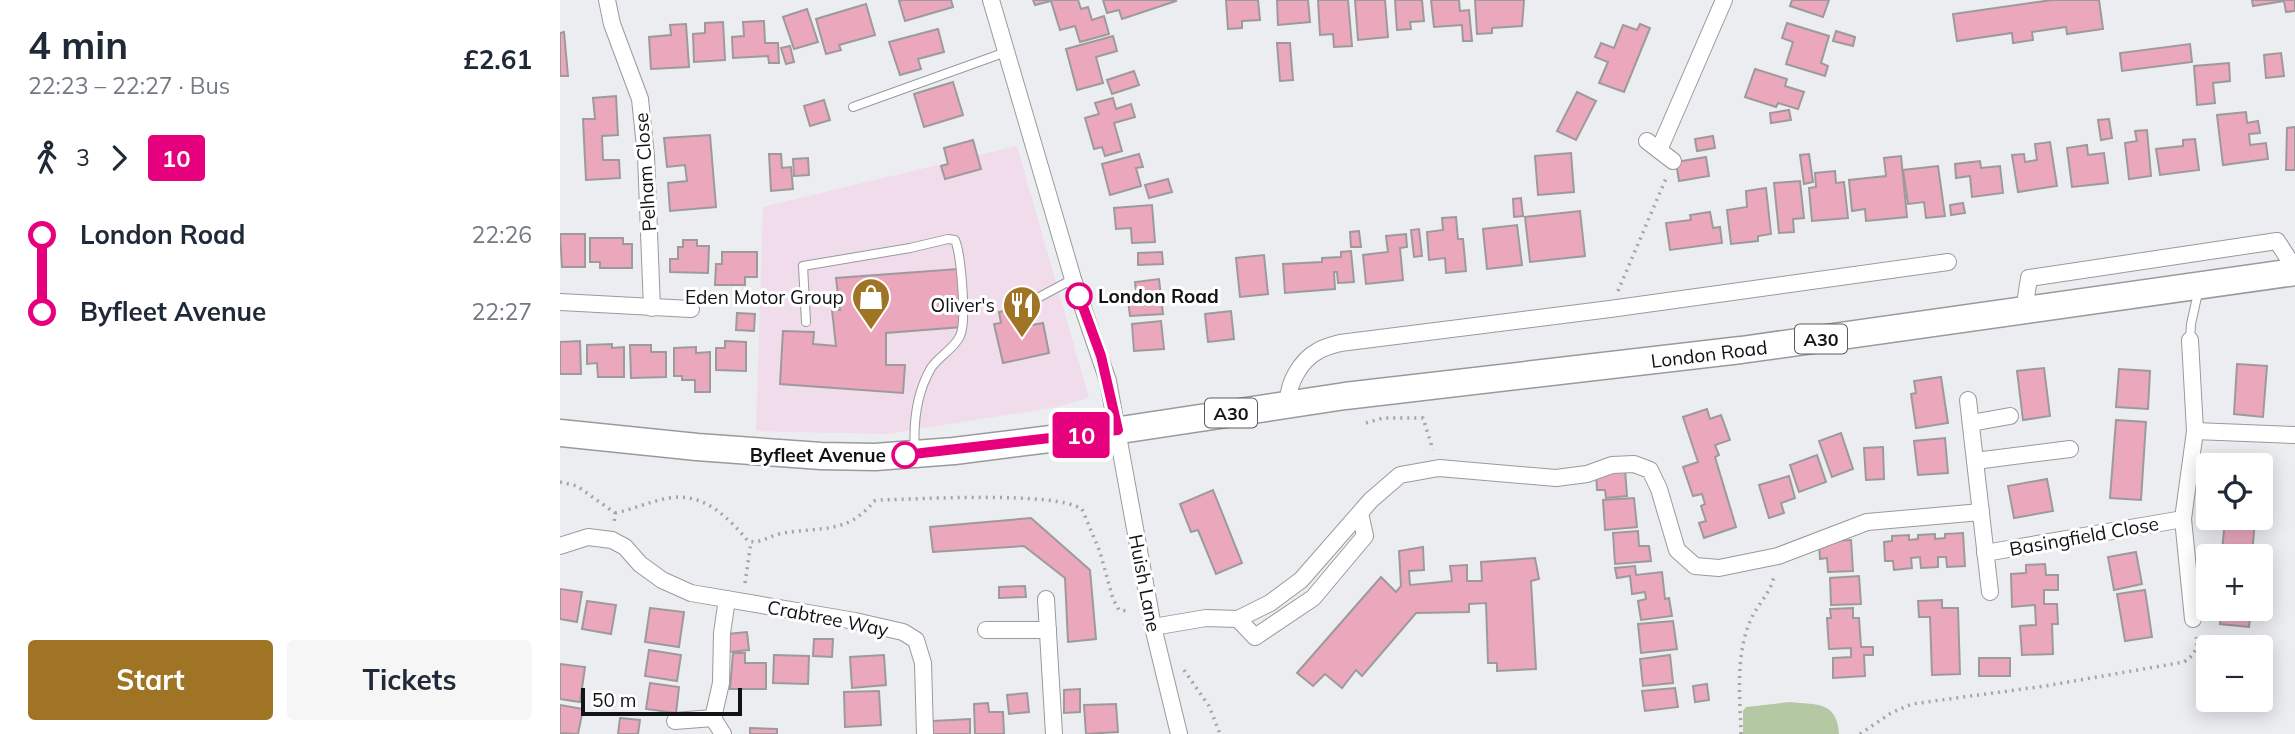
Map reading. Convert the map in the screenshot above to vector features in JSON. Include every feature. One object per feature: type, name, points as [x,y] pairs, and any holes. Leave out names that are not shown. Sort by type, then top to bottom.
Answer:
[{"type":"main road","name":"London Road","points":[[560,433],[785,454],[876,457],[915,455],[1118,430],[1289,404],[1741,350],[2295,271]]},
{"type":"street","name":"Pelham Close","points":[[607,0],[612,24],[640,99],[646,156],[652,308]]},
{"type":"street","points":[[991,0],[1073,279],[1101,356],[1118,430]]},
{"type":"street","points":[[1673,161],[1653,146],[1724,0]]},
{"type":"street","points":[[2024,311],[2029,278],[2277,241],[2295,271]]},
{"type":"street","points":[[1289,404],[1288,396],[1296,372],[1316,351],[1339,343],[1948,262]]},
{"type":"street","points":[[560,302],[691,309]]},
{"type":"street","name":"Basingfield Close","points":[[2190,340],[2195,431],[2183,519],[2193,619]]},
{"type":"street","name":"Basingfield Close","points":[[1968,400],[1990,592]]},
{"type":"street","points":[[1971,423],[2010,416]]},
{"type":"street","name":"Huish Lane","points":[[1118,430],[1153,627],[1176,715],[1178,734]]},
{"type":"street","points":[[2195,431],[2295,435]]},
{"type":"street","points":[[1975,461],[2070,449]]},
{"type":"street","points":[[1153,627],[1206,618],[1238,620],[1270,603],[1301,580],[1371,500],[1400,475],[1439,468],[1556,478],[1587,474],[1612,465],[1634,464],[1650,470],[1659,489],[1677,550],[1695,566],[1719,568],[1779,556],[1867,522],[1981,512]]},
{"type":"street","points":[[1238,620],[1255,637],[1313,598],[1365,536],[1360,513]]},
{"type":"street","name":"Basingfield Close","points":[[1985,553],[2183,519]]},
{"type":"street","points":[[560,546],[588,537],[612,540]]},
{"type":"street","name":"Crabtree Way","points":[[612,540],[625,547],[640,564],[662,580],[691,593],[855,621],[903,632],[915,640],[923,663],[925,734]]},
{"type":"street","points":[[1046,599],[1054,734]]},
{"type":"street","points":[[723,734],[713,718],[721,683],[722,633],[727,600]]},
{"type":"street","points":[[985,630],[1048,631]]},
{"type":"street","points":[[675,721],[713,718]]},
{"type":"lane","points":[[853,107],[1006,52]]},
{"type":"lane","points":[[806,322],[803,266],[948,239],[955,240],[962,290],[962,330],[959,339],[932,367],[919,400],[913,423],[915,455]]},
{"type":"lane","points":[[1032,302],[1073,279]]},
{"type":"lane","points":[[2190,340],[2200,286]]},
{"type":"path","points":[[1610,309],[1673,161]]},
{"type":"path","points":[[1366,423],[1383,418],[1423,418],[1439,468]]},
{"type":"path","points":[[560,482],[577,486],[615,513]]},
{"type":"path","points":[[615,513],[670,497],[702,501],[724,515],[751,542],[759,542],[776,535],[833,529],[849,523],[867,510],[874,501],[881,500],[1061,501],[1082,509],[1100,552],[1112,599],[1119,610],[1129,611]]},
{"type":"path","points":[[612,540],[615,513]]},
{"type":"path","points":[[744,602],[751,542]]},
{"type":"path","points":[[1741,734],[1740,669],[1744,640],[1752,618],[1773,582],[1779,556]]},
{"type":"path","points":[[1860,734],[1891,713],[1912,704],[2046,687],[2184,662],[2193,655],[2198,646],[2193,619]]},
{"type":"path","points":[[1180,665],[1209,706],[1220,734]]},
{"type":"shaded area","points":[[1017,146],[1089,398],[1056,407],[887,434],[756,431],[763,207]]},
{"type":"green space","points":[[1790,702],[1817,705],[1830,710],[1839,734],[1743,734],[1743,711],[1746,707]]},
{"type":"building","points":[[951,0],[953,7],[905,21],[899,1]]},
{"type":"building","points":[[1033,0],[1078,0],[1081,9],[1088,7],[1092,20],[1104,16],[1109,34],[1080,42],[1075,26],[1060,30],[1051,1],[1035,5]]},
{"type":"building","points":[[1103,0],[1176,1],[1122,19],[1119,10],[1107,13]]},
{"type":"building","points":[[1226,0],[1258,0],[1260,20],[1242,21],[1242,28],[1228,29]]},
{"type":"building","points":[[1277,0],[1308,0],[1310,22],[1278,25]]},
{"type":"building","points":[[1318,0],[1348,0],[1352,46],[1334,47],[1333,34],[1320,35]]},
{"type":"building","points":[[1355,0],[1385,0],[1388,37],[1358,40]]},
{"type":"building","points":[[1395,0],[1422,0],[1424,21],[1410,22],[1411,29],[1397,30]]},
{"type":"building","points":[[1431,0],[1459,0],[1460,11],[1469,10],[1472,41],[1463,41],[1462,25],[1434,27]]},
{"type":"building","points":[[1475,0],[1524,0],[1522,26],[1492,28],[1492,33],[1477,34]]},
{"type":"building","points":[[1792,0],[1829,0],[1823,17],[1790,6]]},
{"type":"building","points":[[2052,0],[2099,0],[2103,29],[2067,34],[2066,27],[2032,32],[2033,40],[2013,43],[2012,33],[1957,41],[1953,14]]},
{"type":"building","points":[[2252,0],[2295,0],[2295,11],[2286,12],[2284,1],[2253,6]]},
{"type":"building","points":[[866,4],[875,35],[839,45],[841,50],[826,54],[816,19]]},
{"type":"building","points":[[807,9],[818,42],[794,49],[783,17]]},
{"type":"building","points":[[764,21],[765,43],[778,43],[779,63],[769,63],[768,56],[733,58],[732,37],[744,36],[743,22]]},
{"type":"building","points":[[723,22],[725,60],[694,62],[693,34],[705,33],[705,23]]},
{"type":"building","points":[[1787,23],[1829,36],[1821,63],[1828,66],[1825,76],[1786,64],[1793,42],[1782,38]]},
{"type":"building","points":[[686,24],[689,67],[651,69],[649,37],[671,35],[670,25]]},
{"type":"building","points":[[1640,24],[1650,28],[1624,92],[1599,83],[1608,62],[1595,57],[1601,43],[1614,48],[1623,25],[1637,30]]},
{"type":"building","points":[[938,29],[944,52],[918,59],[921,69],[900,75],[889,42]]},
{"type":"building","points":[[1836,31],[1855,37],[1853,46],[1833,41]]},
{"type":"building","points":[[564,32],[568,76],[560,76],[560,33]]},
{"type":"building","points":[[1113,36],[1117,51],[1096,57],[1103,83],[1077,90],[1066,49]]},
{"type":"building","points":[[1277,43],[1290,43],[1293,80],[1280,81]]},
{"type":"building","points":[[2190,44],[2192,62],[2122,71],[2120,53]]},
{"type":"building","points":[[790,46],[794,62],[786,64],[781,48]]},
{"type":"building","points":[[2281,53],[2284,76],[2266,78],[2264,55]]},
{"type":"building","points":[[2229,63],[2230,81],[2213,83],[2215,103],[2197,105],[2194,66]]},
{"type":"building","points":[[1755,69],[1787,79],[1785,86],[1804,92],[1798,109],[1778,103],[1776,107],[1745,97]]},
{"type":"building","points":[[1134,71],[1139,85],[1112,94],[1107,80]]},
{"type":"building","points":[[953,82],[963,115],[924,127],[914,94]]},
{"type":"building","points":[[1577,92],[1596,101],[1576,140],[1557,131]]},
{"type":"building","points":[[616,96],[618,135],[602,136],[603,160],[619,160],[620,178],[586,180],[583,119],[595,119],[593,98]]},
{"type":"building","points":[[1113,98],[1116,109],[1131,104],[1135,117],[1114,123],[1122,151],[1105,156],[1102,147],[1094,149],[1085,118],[1099,114],[1095,103]]},
{"type":"building","points":[[824,100],[830,120],[810,126],[804,106]]},
{"type":"building","points":[[1789,110],[1791,120],[1771,123],[1770,113]]},
{"type":"building","points":[[2246,112],[2247,123],[2258,121],[2260,133],[2249,134],[2250,145],[2266,143],[2268,159],[2223,165],[2217,115]]},
{"type":"building","points":[[2109,119],[2112,138],[2101,140],[2098,120]]},
{"type":"building","points":[[2295,127],[2295,170],[2286,170],[2287,128]]},
{"type":"building","points":[[2147,130],[2151,176],[2129,179],[2125,143],[2137,141],[2135,131]]},
{"type":"building","points":[[710,135],[716,207],[670,211],[668,183],[687,181],[685,165],[667,167],[664,138]]},
{"type":"building","points":[[1713,136],[1715,148],[1697,151],[1695,139]]},
{"type":"building","points":[[2195,139],[2199,170],[2160,175],[2156,149],[2183,146],[2183,140]]},
{"type":"building","points":[[973,140],[981,169],[945,179],[941,166],[948,164],[944,148]]},
{"type":"building","points":[[2050,142],[2057,186],[2018,192],[2012,155],[2024,154],[2025,162],[2037,160],[2035,144]]},
{"type":"building","points":[[2087,145],[2088,155],[2104,153],[2108,183],[2072,187],[2067,148]]},
{"type":"building","points":[[1571,153],[1574,192],[1538,195],[1535,156]]},
{"type":"building","points":[[769,154],[781,154],[782,168],[791,167],[793,189],[771,191]]},
{"type":"building","points":[[1139,154],[1143,167],[1136,168],[1141,186],[1110,195],[1102,164]]},
{"type":"building","points":[[1809,154],[1813,182],[1804,184],[1800,155]]},
{"type":"building","points":[[1901,156],[1907,217],[1866,221],[1865,209],[1852,211],[1849,180],[1886,176],[1884,158]]},
{"type":"building","points":[[1706,157],[1709,176],[1679,181],[1676,162]]},
{"type":"building","points":[[808,158],[809,175],[794,176],[793,159]]},
{"type":"building","points":[[1980,161],[1981,168],[2000,166],[2003,193],[1972,197],[1970,176],[1956,178],[1955,164]]},
{"type":"building","points":[[1938,166],[1945,216],[1926,218],[1924,202],[1908,204],[1903,170]]},
{"type":"building","points":[[1835,171],[1836,183],[1844,182],[1848,218],[1812,221],[1809,188],[1816,187],[1815,173]]},
{"type":"building","points":[[1168,179],[1172,192],[1149,198],[1145,185]]},
{"type":"building","points":[[1800,181],[1804,218],[1793,219],[1794,232],[1779,233],[1774,183]]},
{"type":"building","points":[[1766,188],[1771,234],[1758,236],[1758,241],[1731,244],[1727,210],[1747,207],[1746,191]]},
{"type":"building","points":[[1521,198],[1523,216],[1514,217],[1513,199]]},
{"type":"building","points":[[1963,203],[1965,213],[1951,215],[1950,205]]},
{"type":"building","points":[[1152,205],[1155,242],[1132,243],[1131,228],[1116,229],[1114,208]]},
{"type":"building","points":[[1580,211],[1585,256],[1530,262],[1525,217]]},
{"type":"building","points":[[1710,212],[1713,228],[1720,227],[1722,243],[1670,250],[1666,223],[1691,220],[1690,215]]},
{"type":"building","points":[[1456,217],[1458,239],[1463,239],[1466,271],[1446,273],[1445,258],[1429,260],[1427,232],[1443,230],[1442,218]]},
{"type":"building","points":[[1517,225],[1522,265],[1487,269],[1483,229]]},
{"type":"building","points":[[1419,229],[1422,256],[1414,257],[1411,230]]},
{"type":"building","points":[[1359,231],[1361,247],[1351,247],[1350,232]]},
{"type":"building","points":[[560,234],[585,234],[585,267],[562,267]]},
{"type":"building","points":[[1406,234],[1407,247],[1400,248],[1403,280],[1366,284],[1363,255],[1388,252],[1386,236]]},
{"type":"building","points":[[590,238],[623,238],[623,244],[632,244],[632,268],[600,268],[600,262],[590,262]]},
{"type":"building","points":[[683,240],[697,240],[697,246],[709,246],[708,273],[670,272],[670,259],[678,259],[678,247],[683,247]]},
{"type":"building","points":[[1351,251],[1354,282],[1338,283],[1337,272],[1334,272],[1335,289],[1285,293],[1283,264],[1322,262],[1322,258],[1341,257],[1341,252]]},
{"type":"building","points":[[722,252],[757,252],[757,277],[745,277],[745,285],[715,285],[716,264],[722,264]]},
{"type":"building","points":[[1162,252],[1163,264],[1138,265],[1138,253]]},
{"type":"building","points":[[1264,255],[1268,294],[1240,297],[1236,258]]},
{"type":"building","name":"Eden Motor Group","points":[[958,269],[962,327],[886,333],[886,365],[905,365],[903,393],[780,384],[783,331],[814,332],[813,344],[836,346],[832,310],[840,310],[836,278]]},
{"type":"building","points":[[1159,279],[1163,314],[1130,316],[1128,301],[1137,300],[1135,282]]},
{"type":"building","name":"Oliver's","points":[[1014,309],[1016,319],[1030,316],[1032,325],[1043,323],[1049,353],[1003,363],[994,324],[1001,323],[999,312]]},
{"type":"building","points":[[1231,311],[1234,339],[1208,342],[1205,314]]},
{"type":"building","points":[[737,313],[755,314],[754,331],[736,330]]},
{"type":"building","points":[[1161,321],[1164,349],[1134,351],[1132,324]]},
{"type":"building","points":[[580,341],[581,374],[560,374],[560,342]]},
{"type":"building","points":[[725,341],[746,342],[746,371],[716,370],[716,348],[725,348]]},
{"type":"building","points":[[612,344],[612,348],[624,347],[624,377],[598,377],[597,363],[587,364],[587,345]]},
{"type":"building","points":[[630,345],[651,345],[651,352],[666,352],[666,377],[631,378]]},
{"type":"building","points":[[696,347],[696,353],[710,352],[710,392],[695,392],[695,380],[682,380],[682,376],[674,376],[674,348]]},
{"type":"building","points":[[2237,364],[2267,366],[2263,417],[2234,414]]},
{"type":"building","points":[[2044,368],[2050,416],[2023,420],[2017,371]]},
{"type":"building","points":[[2119,369],[2150,371],[2148,409],[2116,407]]},
{"type":"building","points":[[1941,377],[1948,423],[1916,428],[1911,394],[1916,393],[1914,381]]},
{"type":"building","points":[[1707,409],[1710,419],[1721,415],[1730,440],[1715,445],[1719,455],[1715,457],[1736,527],[1704,538],[1699,523],[1706,521],[1701,506],[1705,504],[1702,494],[1693,496],[1683,467],[1698,462],[1683,417]]},
{"type":"building","points":[[2116,420],[2146,422],[2141,500],[2110,498]]},
{"type":"building","points":[[1841,433],[1853,469],[1832,477],[1819,441]]},
{"type":"building","points":[[1945,438],[1948,473],[1918,475],[1914,441]]},
{"type":"building","points":[[1883,447],[1884,479],[1866,480],[1864,448]]},
{"type":"building","points":[[1817,455],[1826,482],[1799,492],[1790,465]]},
{"type":"building","points":[[1625,469],[1627,496],[1606,498],[1605,490],[1597,490],[1596,472]]},
{"type":"building","points":[[1789,476],[1795,498],[1781,503],[1784,513],[1769,518],[1759,485]]},
{"type":"building","points":[[2047,479],[2053,511],[2014,518],[2008,486]]},
{"type":"building","points":[[1213,490],[1242,563],[1216,574],[1198,530],[1191,532],[1180,504]]},
{"type":"building","points":[[1634,498],[1637,527],[1605,530],[1603,500]]},
{"type":"building","points":[[1031,518],[1090,570],[1096,639],[1068,642],[1065,578],[1024,546],[933,552],[930,527]]},
{"type":"building","points":[[2224,530],[2254,530],[2253,544],[2223,544]]},
{"type":"building","points":[[1638,531],[1639,546],[1649,546],[1651,561],[1615,564],[1613,533]]},
{"type":"building","points":[[1963,533],[1965,566],[1947,567],[1946,557],[1938,557],[1938,567],[1921,568],[1920,557],[1911,558],[1912,568],[1894,570],[1893,561],[1885,561],[1884,542],[1892,541],[1892,536],[1909,535],[1909,540],[1918,539],[1918,535],[1935,534],[1935,539],[1945,538],[1945,534]]},
{"type":"building","points":[[1851,540],[1853,571],[1828,572],[1827,558],[1820,559],[1819,542]]},
{"type":"building","points":[[1423,547],[1424,570],[1409,571],[1410,585],[1452,581],[1450,566],[1467,565],[1467,581],[1482,581],[1481,562],[1535,558],[1539,579],[1531,581],[1536,669],[1497,671],[1497,663],[1488,663],[1486,603],[1469,604],[1469,612],[1416,613],[1362,676],[1356,670],[1342,688],[1325,674],[1313,686],[1297,673],[1381,577],[1396,592],[1401,586],[1399,551]]},
{"type":"building","points":[[2136,552],[2142,584],[2114,590],[2108,557]]},
{"type":"building","points":[[2045,564],[2046,575],[2058,575],[2058,590],[2044,590],[2044,604],[2057,604],[2058,624],[2052,624],[2053,654],[2022,655],[2020,626],[2036,625],[2035,605],[2012,607],[2011,574],[2026,573],[2026,565]]},
{"type":"building","points":[[1635,566],[1636,575],[1662,572],[1665,599],[1669,598],[1672,616],[1641,620],[1638,601],[1646,599],[1645,592],[1632,594],[1630,576],[1617,578],[1615,568]]},
{"type":"building","points":[[1859,576],[1861,604],[1831,605],[1830,578]]},
{"type":"building","points":[[1025,586],[1026,597],[999,598],[999,587]]},
{"type":"building","points":[[560,589],[582,592],[577,622],[560,619]]},
{"type":"building","points":[[2145,590],[2152,637],[2125,641],[2117,594]]},
{"type":"building","points":[[1942,600],[1942,608],[1958,608],[1960,674],[1932,675],[1930,617],[1919,617],[1918,601]]},
{"type":"building","points":[[587,601],[616,605],[611,634],[582,629]]},
{"type":"building","points":[[650,608],[684,612],[679,647],[645,642]]},
{"type":"building","points":[[1853,608],[1853,618],[1859,618],[1861,647],[1873,647],[1873,655],[1864,655],[1865,676],[1833,678],[1833,658],[1851,657],[1851,648],[1829,649],[1827,618],[1831,618],[1830,609]]},
{"type":"building","points":[[1673,621],[1677,649],[1641,653],[1638,624]]},
{"type":"building","points":[[2220,621],[2250,621],[2249,627],[2220,624]]},
{"type":"building","points":[[747,632],[749,650],[729,652],[727,634]]},
{"type":"building","points":[[814,639],[833,639],[832,657],[813,656]]},
{"type":"building","points":[[649,650],[681,655],[677,681],[645,676]]},
{"type":"building","points":[[733,653],[745,653],[745,663],[766,663],[766,689],[730,689]]},
{"type":"building","points":[[774,655],[809,656],[808,684],[773,683]]},
{"type":"building","points":[[884,655],[886,685],[852,688],[850,657]]},
{"type":"building","points":[[1670,655],[1673,683],[1643,686],[1640,659]]},
{"type":"building","points":[[1979,658],[2010,658],[2010,676],[1979,676]]},
{"type":"building","points":[[560,664],[585,667],[580,702],[560,699]]},
{"type":"building","points":[[650,683],[679,687],[676,713],[646,709]]},
{"type":"building","points":[[1707,684],[1709,700],[1695,702],[1693,686]]},
{"type":"building","points":[[1675,688],[1678,707],[1645,711],[1642,691]]},
{"type":"building","points":[[1080,689],[1080,712],[1064,713],[1064,690]]},
{"type":"building","points":[[879,691],[881,725],[845,727],[844,692]]},
{"type":"building","points":[[1027,693],[1029,712],[1009,714],[1007,695]]},
{"type":"building","points":[[988,703],[989,712],[1003,712],[1004,734],[975,734],[974,704]]},
{"type":"building","points":[[1116,704],[1118,732],[1086,734],[1084,705]]},
{"type":"building","points":[[560,705],[583,709],[578,734],[560,733]]},
{"type":"building","points":[[620,718],[640,720],[638,734],[618,734]]},
{"type":"building","points":[[970,719],[970,734],[933,734],[933,721]]},
{"type":"building","points":[[750,728],[777,729],[777,734],[750,734]]},
{"type":"bus line","name":"10","points":[[905,455],[1118,430],[1101,356],[1079,296]]},
{"type":"place","name":"London Road","points":[[1079,296]]},
{"type":"place","name":"Eden Motor Group","points":[[871,331]]},
{"type":"place","name":"Oliver's","points":[[1022,339]]},
{"type":"place","name":"Byfleet Avenue","points":[[905,455]]}]
